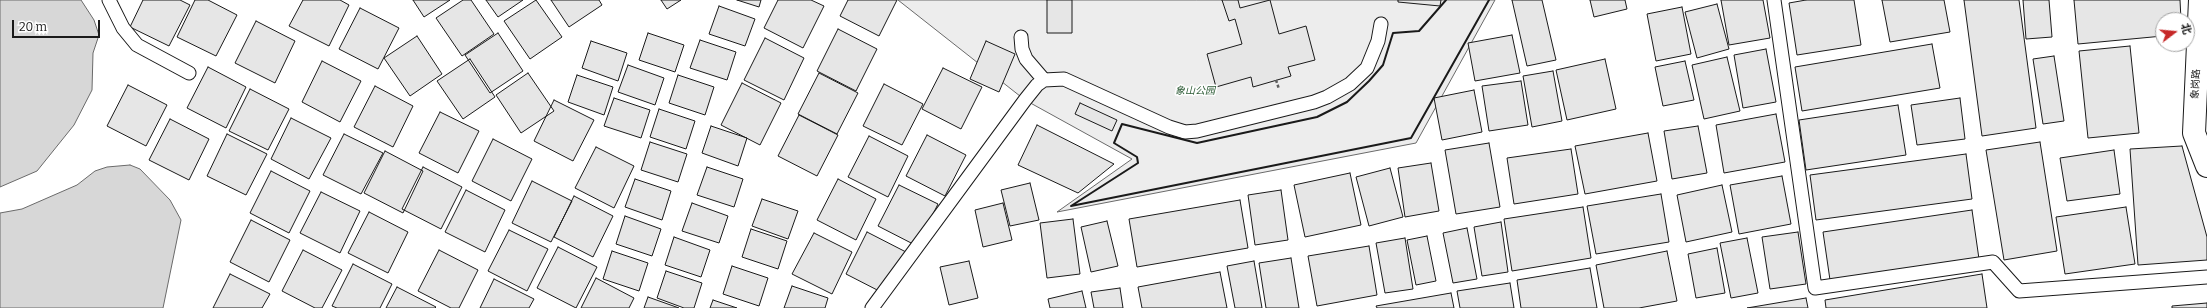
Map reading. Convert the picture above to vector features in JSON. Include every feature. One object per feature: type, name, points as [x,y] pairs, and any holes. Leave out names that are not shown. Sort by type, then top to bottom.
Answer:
[{"type":"street","name":"象岗路","points":[[2200,0],[2194,133],[2207,166]]},
{"type":"lane","points":[[108,0],[123,28],[137,45],[190,73]]},
{"type":"lane","points":[[1774,0],[1815,288],[1993,262],[2019,291],[2207,277]]},
{"type":"lane","points":[[872,308],[1029,95],[1037,85],[1044,80],[1064,79],[1169,127],[1186,132],[1197,131],[1314,102],[1327,97],[1350,84],[1368,68],[1378,41],[1381,24]]},
{"type":"lane","points":[[1021,37],[1022,49],[1026,59],[1044,80]]},
{"type":"shaded area","points":[[0,0],[81,0],[94,20],[99,35],[93,53],[92,90],[74,125],[37,171],[0,187]]},
{"type":"shaded area","name":"象山公园","points":[[898,0],[1495,0],[1416,143],[1057,212],[1132,159],[1025,100]]},
{"type":"shaded area","points":[[130,165],[140,169],[170,200],[181,220],[163,308],[0,308],[0,213],[22,209],[77,185],[95,171],[107,167]]},
{"type":"building","points":[[143,0],[180,0],[190,5],[169,46],[130,27]]},
{"type":"building","points":[[195,0],[208,0],[237,15],[216,56],[177,37]]},
{"type":"building","points":[[303,0],[340,0],[349,5],[329,46],[289,26]]},
{"type":"building","points":[[413,0],[450,0],[424,17]]},
{"type":"building","points":[[463,0],[471,0],[494,34],[462,56],[436,18]]},
{"type":"building","points":[[486,0],[523,0],[498,17]]},
{"type":"building","points":[[536,0],[562,37],[530,59],[504,21]]},
{"type":"building","points":[[551,0],[599,0],[602,5],[569,27]]},
{"type":"building","points":[[661,0],[681,0],[667,9]]},
{"type":"building","points":[[737,0],[761,0],[759,7]]},
{"type":"building","points":[[778,0],[811,0],[824,6],[803,48],[764,28]]},
{"type":"building","points":[[848,0],[897,0],[879,36],[840,16]]},
{"type":"building","points":[[1047,0],[1072,0],[1072,33],[1047,33]]},
{"type":"building","points":[[1222,0],[1238,0],[1240,8],[1270,0],[1279,34],[1306,26],[1315,60],[1288,67],[1291,76],[1253,87],[1251,77],[1216,87],[1207,54],[1242,44],[1235,19],[1229,21]]},
{"type":"building","points":[[1398,0],[1441,0],[1440,6],[1398,2]]},
{"type":"building","points":[[1512,0],[1542,0],[1556,60],[1527,66]]},
{"type":"building","points":[[1590,0],[1625,0],[1627,9],[1594,17]]},
{"type":"building","points":[[1721,0],[1763,0],[1770,38],[1729,45]]},
{"type":"building","points":[[1806,0],[1854,0],[1861,45],[1797,55],[1789,3]]},
{"type":"building","points":[[1882,0],[1944,0],[1950,32],[1890,42]]},
{"type":"building","points":[[1964,0],[2019,0],[2036,128],[1982,136]]},
{"type":"building","points":[[2023,0],[2049,0],[2052,37],[2026,39]]},
{"type":"building","points":[[2074,0],[2180,0],[2181,12],[2155,12],[2155,37],[2078,44]]},
{"type":"building","points":[[1717,4],[1729,49],[1697,58],[1685,12]]},
{"type":"building","points":[[719,6],[755,19],[745,46],[709,34]]},
{"type":"building","points":[[1682,7],[1691,54],[1656,61],[1647,14]]},
{"type":"building","points":[[360,8],[399,28],[378,69],[339,49]]},
{"type":"building","points":[[256,21],[295,41],[275,83],[235,63]]},
{"type":"building","points":[[838,29],[877,49],[856,91],[817,71]]},
{"type":"building","points":[[498,33],[523,71],[490,93],[465,55]]},
{"type":"building","points":[[648,33],[684,45],[675,72],[639,60]]},
{"type":"building","points":[[1512,35],[1520,73],[1475,81],[1468,43]]},
{"type":"building","points":[[417,36],[442,74],[410,96],[384,58]]},
{"type":"building","points":[[765,38],[804,58],[784,100],[744,80]]},
{"type":"building","points":[[700,40],[736,52],[727,80],[690,68]]},
{"type":"building","points":[[591,41],[627,53],[618,81],[582,68]]},
{"type":"building","points":[[986,41],[1015,54],[999,92],[970,79]]},
{"type":"building","points":[[1932,44],[1940,88],[1802,111],[1795,67]]},
{"type":"building","points":[[2130,46],[2139,133],[2088,138],[2079,51]]},
{"type":"building","points":[[1766,49],[1776,102],[1743,108],[1734,55]]},
{"type":"building","points":[[2054,56],[2064,121],[2043,124],[2033,59]]},
{"type":"building","points":[[1727,57],[1740,111],[1704,119],[1692,65]]},
{"type":"building","points":[[470,59],[495,97],[463,119],[437,81]]},
{"type":"building","points":[[1605,59],[1616,109],[1567,120],[1556,70]]},
{"type":"building","points":[[322,61],[361,81],[340,122],[302,102]]},
{"type":"building","points":[[1685,61],[1694,100],[1663,106],[1655,67]]},
{"type":"building","points":[[628,65],[664,78],[655,105],[618,92]]},
{"type":"building","points":[[208,67],[246,87],[226,128],[187,108]]},
{"type":"building","points":[[943,68],[982,87],[961,129],[922,109]]},
{"type":"building","points":[[1553,71],[1562,121],[1532,127],[1523,76]]},
{"type":"building","points":[[528,73],[554,111],[521,133],[496,95]]},
{"type":"building","points":[[819,73],[858,93],[837,134],[798,114]]},
{"type":"building","points":[[577,75],[613,87],[604,115],[568,102]]},
{"type":"building","points":[[678,75],[714,87],[705,115],[669,103]]},
{"type":"building","points":[[1521,81],[1528,125],[1489,131],[1482,86]]},
{"type":"building","points":[[742,83],[781,103],[760,145],[721,125]]},
{"type":"building","points":[[884,84],[923,104],[902,145],[863,126]]},
{"type":"building","points":[[128,85],[167,105],[146,146],[107,126]]},
{"type":"building","points":[[375,86],[413,106],[393,147],[354,127]]},
{"type":"building","points":[[250,89],[289,109],[268,150],[229,131]]},
{"type":"building","points":[[1474,90],[1482,132],[1442,140],[1434,98]]},
{"type":"building","points":[[614,98],[650,110],[641,138],[604,126]]},
{"type":"building","points":[[1960,98],[1965,139],[1917,145],[1911,105]]},
{"type":"building","points":[[554,100],[594,120],[573,161],[534,141]]},
{"type":"building","points":[[1080,103],[1117,120],[1112,131],[1075,114]]},
{"type":"building","points":[[1898,105],[1906,155],[1806,170],[1799,120]]},
{"type":"building","points":[[659,109],[695,121],[686,149],[650,137]]},
{"type":"building","points":[[440,112],[479,131],[458,173],[419,153]]},
{"type":"building","points":[[1776,114],[1785,162],[1724,173],[1716,125]]},
{"type":"building","points":[[799,115],[838,135],[817,176],[778,156]]},
{"type":"building","points":[[291,118],[331,138],[309,179],[271,159]]},
{"type":"building","points":[[170,119],[209,139],[189,180],[149,160]]},
{"type":"building","points":[[1037,125],[1114,164],[1078,193],[1018,165]]},
{"type":"building","points":[[711,126],[747,138],[738,166],[702,153]]},
{"type":"building","points":[[1698,126],[1707,173],[1672,179],[1664,131]]},
{"type":"building","points":[[1648,133],[1657,181],[1585,194],[1575,146]]},
{"type":"building","points":[[227,134],[267,154],[246,195],[207,176]]},
{"type":"building","points":[[344,134],[383,153],[361,194],[323,175]]},
{"type":"building","points":[[927,135],[966,155],[945,196],[906,176]]},
{"type":"building","points":[[869,136],[908,156],[888,197],[848,177]]},
{"type":"building","points":[[493,139],[532,159],[511,201],[472,181]]},
{"type":"building","points":[[650,142],[687,154],[678,182],[641,170]]},
{"type":"building","points":[[2040,142],[2057,251],[2004,260],[1986,150]]},
{"type":"building","points":[[1489,143],[1500,207],[1456,214],[1445,150]]},
{"type":"building","points":[[2182,146],[2207,237],[2207,260],[2138,265],[2130,149]]},
{"type":"building","points":[[596,147],[634,166],[614,208],[575,188]]},
{"type":"building","points":[[1571,149],[1578,194],[1514,204],[1507,158]]},
{"type":"building","points":[[2114,150],[2120,194],[2067,201],[2060,158]]},
{"type":"building","points":[[385,151],[423,171],[403,213],[364,193]]},
{"type":"building","points":[[1966,154],[1972,199],[1816,220],[1810,175]]},
{"type":"building","points":[[1431,163],[1439,211],[1405,217],[1398,168]]},
{"type":"building","points":[[423,167],[462,187],[441,229],[402,209]]},
{"type":"building","points":[[707,167],[743,179],[734,207],[697,195]]},
{"type":"building","points":[[1390,168],[1403,217],[1369,226],[1356,177]]},
{"type":"building","points":[[271,171],[310,191],[289,233],[250,213]]},
{"type":"building","points":[[1350,173],[1361,225],[1305,237],[1294,185]]},
{"type":"building","points":[[1782,176],[1791,224],[1739,234],[1730,185]]},
{"type":"building","points":[[635,179],[671,191],[662,220],[625,207]]},
{"type":"building","points":[[838,179],[876,199],[856,240],[817,220]]},
{"type":"building","points":[[532,181],[572,201],[551,242],[512,223]]},
{"type":"building","points":[[1030,183],[1039,220],[1010,226],[1001,190]]},
{"type":"building","points":[[899,185],[938,204],[917,246],[878,226]]},
{"type":"building","points":[[1722,185],[1732,232],[1686,242],[1677,195]]},
{"type":"building","points":[[466,190],[505,210],[485,252],[445,232]]},
{"type":"building","points":[[1281,190],[1288,240],[1255,245],[1248,195]]},
{"type":"building","points":[[321,192],[360,211],[340,253],[300,233]]},
{"type":"building","points":[[1661,194],[1669,242],[1596,254],[1587,206]]},
{"type":"building","points":[[574,196],[613,216],[593,257],[554,237]]},
{"type":"building","points":[[762,199],[798,211],[788,239],[752,226]]},
{"type":"building","points":[[1240,200],[1248,248],[1137,267],[1129,219]]},
{"type":"building","points":[[692,203],[728,216],[719,243],[682,231]]},
{"type":"building","points":[[1003,203],[1012,240],[983,247],[975,210]]},
{"type":"building","points":[[1583,207],[1591,258],[1512,271],[1504,219]]},
{"type":"building","points":[[2126,207],[2135,264],[2065,274],[2056,217]]},
{"type":"building","points":[[1972,210],[1979,259],[1830,280],[1823,232]]},
{"type":"building","points":[[369,212],[408,232],[388,273],[348,253]]},
{"type":"building","points":[[625,216],[661,229],[652,256],[616,244]]},
{"type":"building","points":[[1073,219],[1080,274],[1047,278],[1040,223]]},
{"type":"building","points":[[251,220],[290,240],[269,282],[230,262]]},
{"type":"building","points":[[1107,221],[1118,266],[1091,272],[1081,227]]},
{"type":"building","points":[[1501,222],[1508,272],[1482,276],[1474,227]]},
{"type":"building","points":[[1467,228],[1477,279],[1453,283],[1443,233]]},
{"type":"building","points":[[751,229],[787,241],[778,269],[742,257]]},
{"type":"building","points":[[509,230],[548,249],[527,291],[488,271]]},
{"type":"building","points":[[867,232],[906,252],[885,294],[846,274]]},
{"type":"building","points":[[1798,232],[1806,284],[1770,289],[1762,237]]},
{"type":"building","points":[[814,233],[852,252],[832,294],[792,274]]},
{"type":"building","points":[[1427,236],[1436,281],[1416,285],[1407,240]]},
{"type":"building","points":[[674,237],[710,250],[701,277],[665,265]]},
{"type":"building","points":[[1405,238],[1413,289],[1385,293],[1376,243]]},
{"type":"building","points":[[1747,238],[1758,293],[1731,298],[1720,243]]},
{"type":"building","points":[[1369,246],[1377,295],[1317,306],[1308,256]]},
{"type":"building","points":[[558,247],[597,267],[576,308],[537,288]]},
{"type":"building","points":[[1717,248],[1725,293],[1696,298],[1688,254]]},
{"type":"building","points":[[303,250],[342,270],[322,308],[315,308],[282,291]]},
{"type":"building","points":[[439,250],[478,270],[459,308],[451,308],[418,291]]},
{"type":"building","points":[[612,251],[648,263],[639,291],[603,279]]},
{"type":"building","points":[[1667,251],[1677,301],[1639,308],[1604,308],[1596,265]]},
{"type":"building","points":[[1291,258],[1299,308],[1266,308],[1259,263]]},
{"type":"building","points":[[969,261],[978,298],[949,305],[940,267]]},
{"type":"building","points":[[1254,261],[1262,308],[1235,308],[1227,266]]},
{"type":"building","points":[[353,264],[392,284],[380,308],[337,308],[332,306]]},
{"type":"building","points":[[732,266],[768,278],[759,306],[723,294]]},
{"type":"building","points":[[1590,268],[1597,308],[1521,308],[1517,280]]},
{"type":"building","points":[[666,271],[702,283],[694,308],[684,308],[657,298]]},
{"type":"building","points":[[1220,272],[1227,308],[1142,308],[1138,287]]},
{"type":"building","points":[[230,274],[270,294],[262,308],[213,308]]},
{"type":"building","points":[[1982,274],[1987,308],[1826,308],[1825,300]]},
{"type":"building","points":[[596,278],[634,298],[629,308],[581,308]]},
{"type":"building","points":[[494,279],[534,299],[529,308],[480,308]]},
{"type":"building","points":[[1510,283],[1514,308],[1460,308],[1457,291]]},
{"type":"building","points":[[792,286],[828,298],[825,308],[784,308]]},
{"type":"building","points":[[397,287],[436,307],[386,308]]},
{"type":"building","points":[[1120,288],[1123,308],[1094,308],[1091,292]]},
{"type":"building","points":[[1082,291],[1086,308],[1050,308],[1048,299]]},
{"type":"building","points":[[1451,293],[1454,308],[1377,308],[1376,306]]},
{"type":"building","points":[[648,297],[679,308],[644,308]]},
{"type":"building","points":[[1806,298],[1808,308],[1747,308]]},
{"type":"building","points":[[713,300],[737,308],[710,308]]},
{"type":"building","points":[[2207,303],[2207,308],[2172,308],[2172,306]]},
{"type":"wall","points":[[1446,0],[1419,31],[1393,33],[1383,65],[1369,81],[1347,102],[1317,117],[1197,143],[1122,124],[1114,143],[1137,157],[1138,163],[1071,206],[1411,138],[1489,0]]}]
